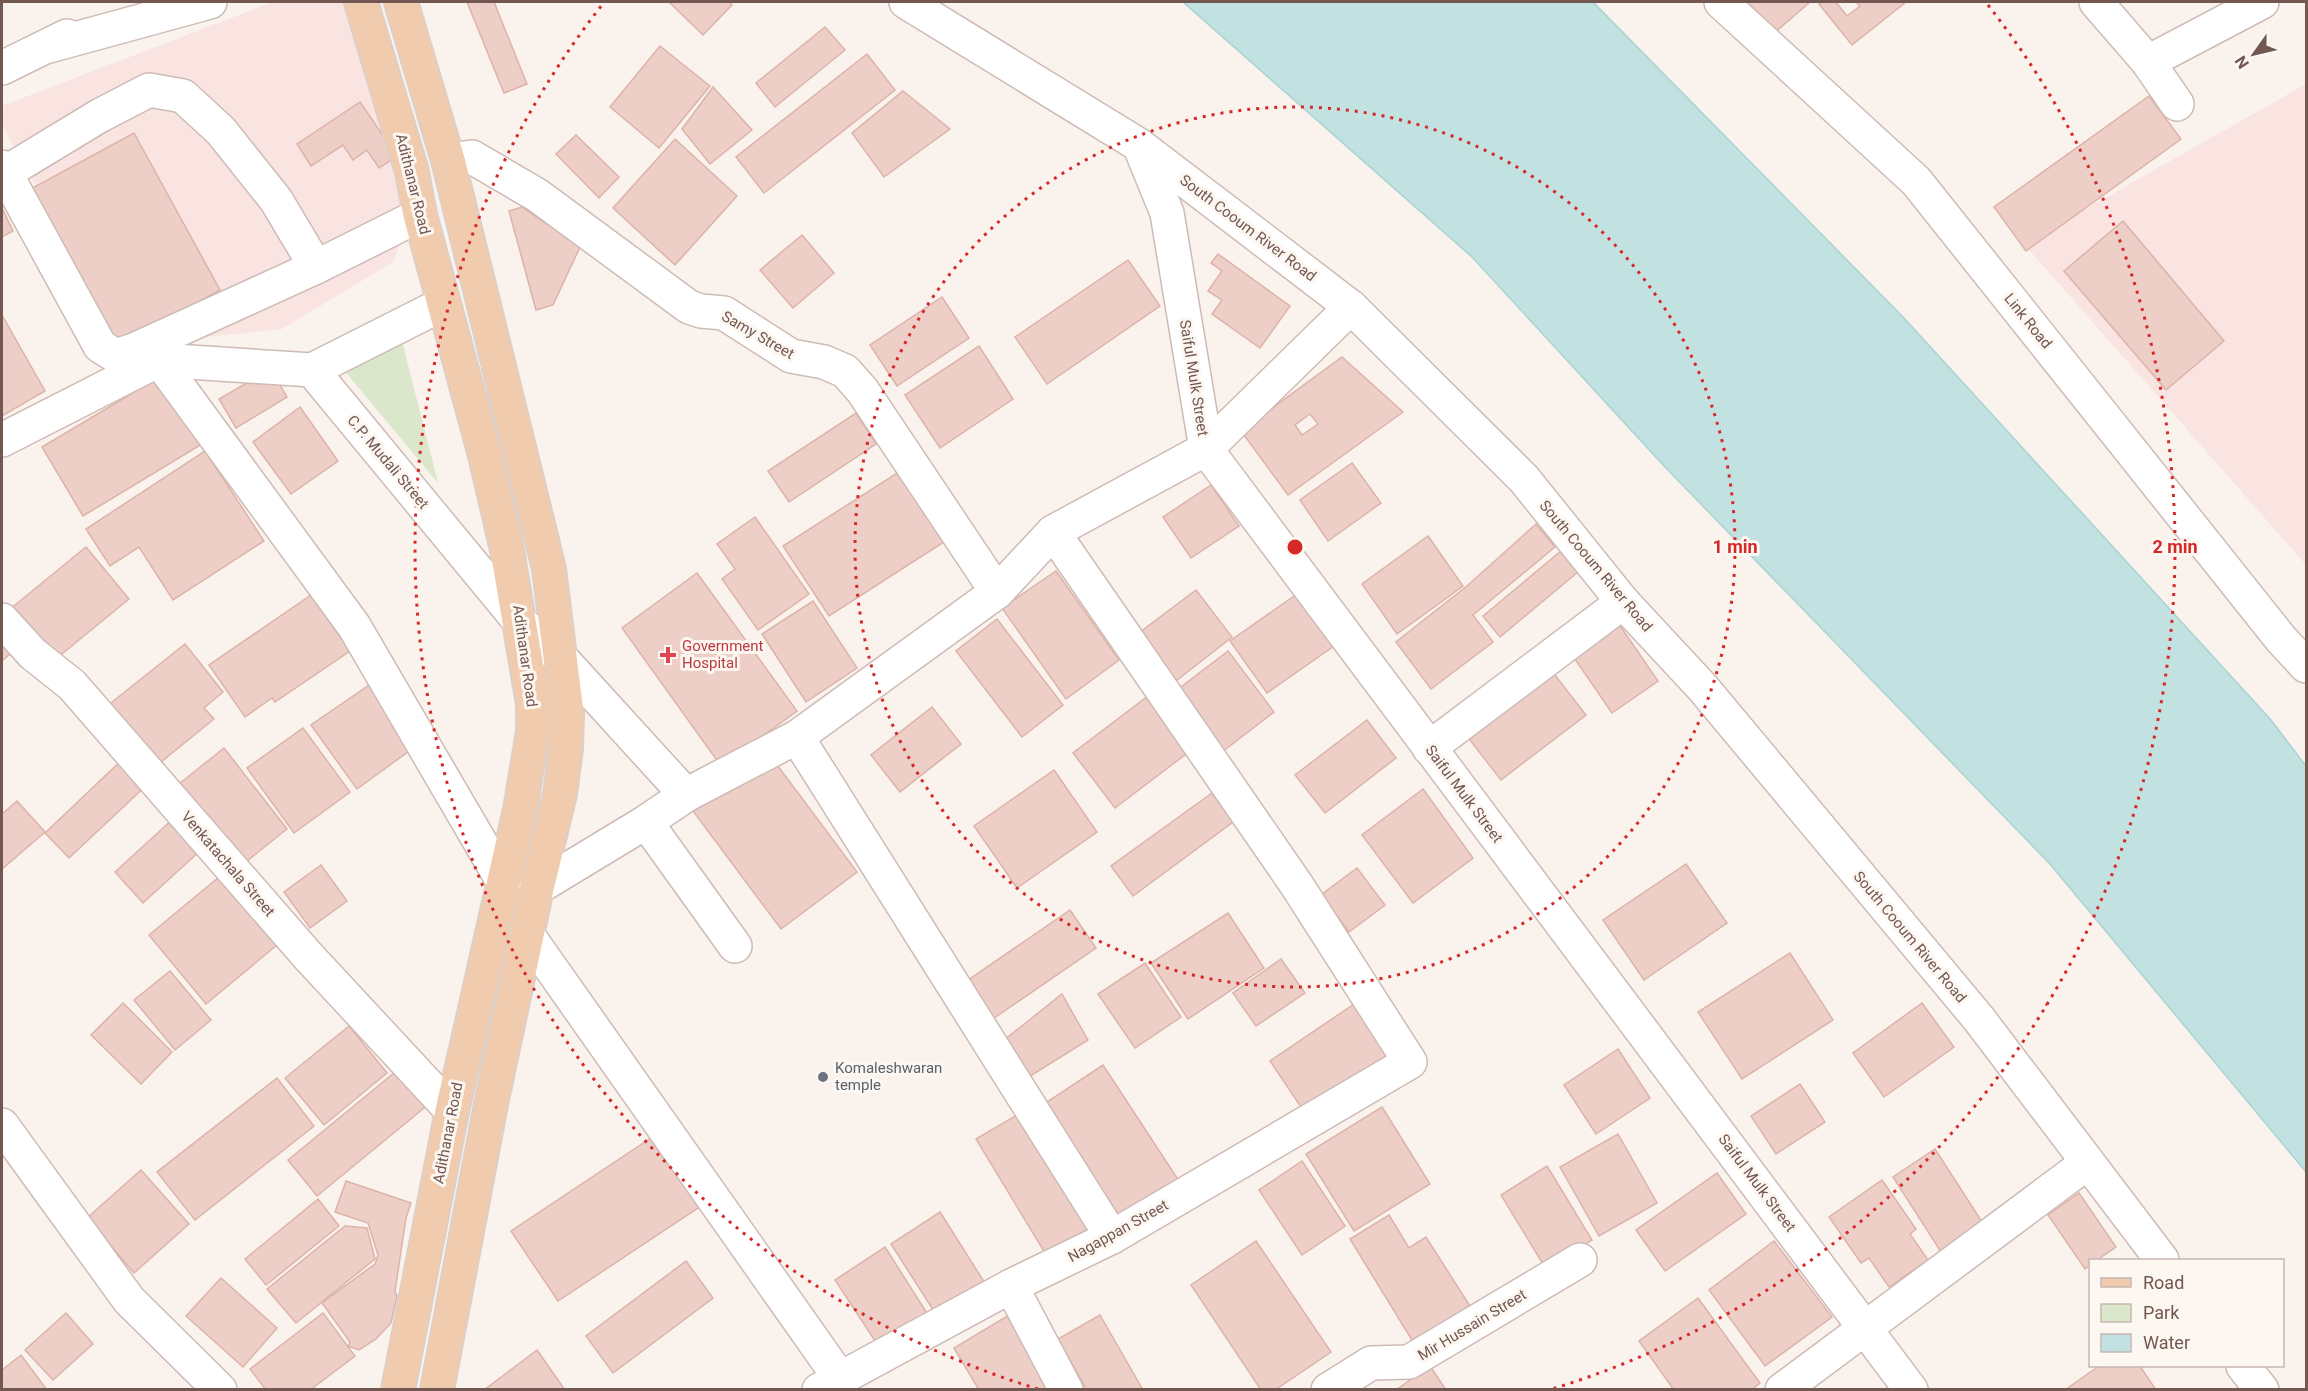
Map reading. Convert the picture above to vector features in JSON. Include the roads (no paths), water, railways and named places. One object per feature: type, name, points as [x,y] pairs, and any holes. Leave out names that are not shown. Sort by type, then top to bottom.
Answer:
[{"type":"main road","name":"Adithanar Road","points":[[361,2],[412,172],[420,215],[443,304],[486,455],[507,550],[533,704],[533,732],[522,800],[452,1111],[398,1389]]},
{"type":"main road","points":[[401,2],[448,160],[549,569],[567,713],[566,748],[560,794],[490,1104],[437,1389]]},
{"type":"street","points":[[2,68],[49,46],[127,2]]},
{"type":"street","points":[[49,46],[210,2]]},
{"type":"street","name":"South Cooum River Road","points":[[906,2],[1139,145],[1351,307],[1524,479],[1623,602],[1703,688],[1971,1010],[2161,1259]]},
{"type":"street","name":"Link Road","points":[[1721,2],[1916,181],[2281,639],[2307,666]]},
{"type":"street","points":[[2097,2],[2148,62],[2177,104]]},
{"type":"street","points":[[2148,62],[2262,2]]},
{"type":"street","points":[[316,267],[276,200],[220,131],[183,96],[149,90],[3,170],[100,346],[116,356],[134,350],[316,267],[420,215]]},
{"type":"street","name":"Saiful Mulk Street","points":[[1139,145],[1167,213],[1206,449],[1911,1389]]},
{"type":"street","name":"Samy Street","points":[[448,160],[472,157],[537,195],[689,307],[701,311],[724,313],[791,356],[824,362],[845,371],[862,390],[997,592]]},
{"type":"street","points":[[2,440],[159,360],[312,370],[443,304]]},
{"type":"street","points":[[537,888],[686,795],[797,737],[997,592],[1053,532],[1206,449],[1351,307]]},
{"type":"street","points":[[159,360],[354,626],[504,883]]},
{"type":"street","name":"C.P. Mudali Street","points":[[312,370],[520,622],[561,659],[686,795]]},
{"type":"street","name":"Nagappan Street","points":[[829,1383],[1011,1286],[1112,1237],[1410,1062],[1296,884],[1053,532]]},
{"type":"street","points":[[1429,748],[1623,602]]},
{"type":"street","name":"Venkatachala Street","points":[[2,620],[33,654],[72,685],[308,956],[452,1111]]},
{"type":"street","points":[[797,737],[1112,1237]]},
{"type":"street","points":[[646,822],[735,946]]},
{"type":"street","points":[[527,934],[829,1383]]},
{"type":"street","points":[[2,1125],[129,1300],[220,1389]]},
{"type":"street","points":[[1782,1389],[2087,1163]]},
{"type":"street","name":"Mir Hussain Street","points":[[1328,1389],[1371,1363],[1409,1362],[1580,1260]]},
{"type":"street","points":[[1011,1286],[1066,1389]]},
{"type":"water","points":[[1183,2],[1593,2],[1903,317],[2271,720],[2306,766],[2306,1172],[2050,864],[1665,467],[1472,257]]},
{"type":"place","name":"Government Hospital","points":[[668,655]]},
{"type":"place","name":"Komaleshwaran temple","points":[[823,1077]]}]
